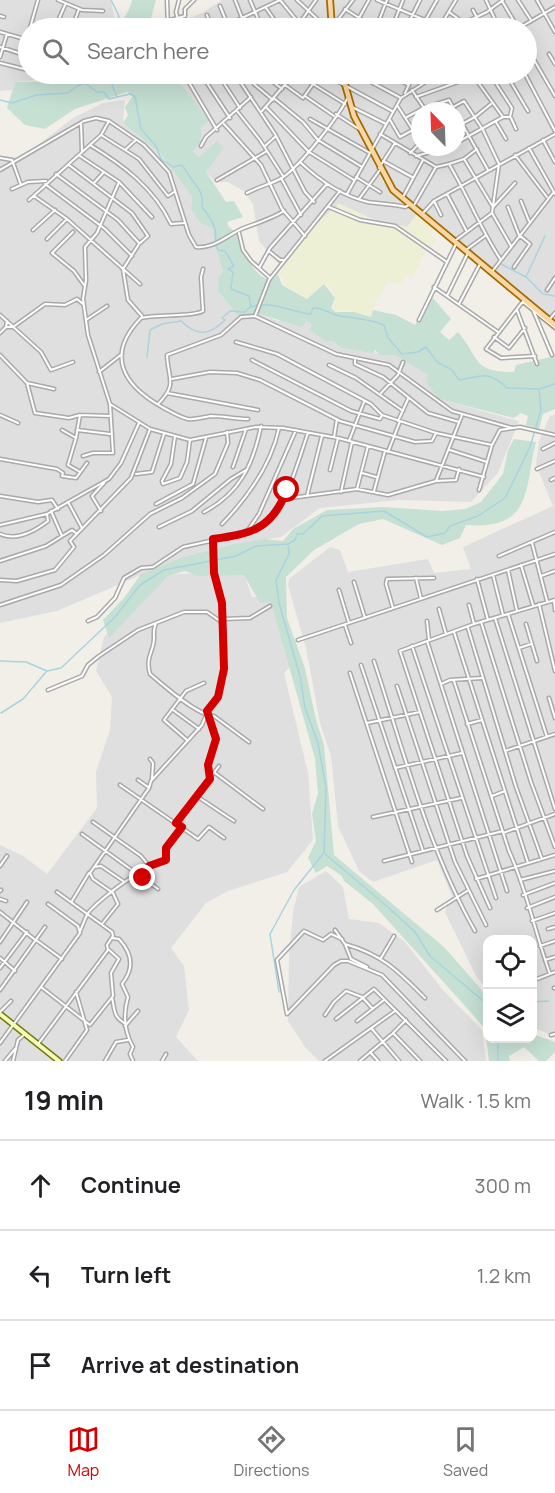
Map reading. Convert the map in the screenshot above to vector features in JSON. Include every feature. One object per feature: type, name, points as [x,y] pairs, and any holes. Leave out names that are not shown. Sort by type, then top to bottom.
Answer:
[{"type":"main road","points":[[330,0],[331,18]]},
{"type":"main road","points":[[344,84],[347,103],[370,152],[379,169],[402,199],[555,327]]},
{"type":"street","points":[[33,18],[38,0]]},
{"type":"street","points":[[58,0],[65,5],[79,9],[103,11]]},
{"type":"street","points":[[167,0],[167,18]]},
{"type":"street","points":[[177,18],[176,9],[179,0]]},
{"type":"street","points":[[180,18],[185,15],[185,9],[194,0]]},
{"type":"street","points":[[235,0],[242,18]]},
{"type":"street","points":[[250,0],[257,18]]},
{"type":"street","points":[[245,18],[280,0],[294,18]]},
{"type":"street","points":[[297,0],[317,18]]},
{"type":"street","points":[[304,18],[316,0]]},
{"type":"street","points":[[338,18],[353,0]]},
{"type":"street","points":[[345,9],[359,18],[369,0]]},
{"type":"street","points":[[377,0],[421,18]]},
{"type":"street","points":[[380,18],[387,0]]},
{"type":"street","points":[[396,18],[404,0]]},
{"type":"street","points":[[410,18],[420,0]]},
{"type":"street","points":[[427,18],[437,0]]},
{"type":"street","points":[[445,18],[456,0]]},
{"type":"street","points":[[486,0],[494,18]]},
{"type":"street","points":[[473,18],[490,10],[503,0],[513,18]]},
{"type":"street","points":[[518,0],[529,18]]},
{"type":"street","points":[[537,0],[555,32]]},
{"type":"street","points":[[59,18],[65,5]]},
{"type":"street","points":[[220,6],[225,18]]},
{"type":"street","points":[[536,18],[555,7]]},
{"type":"street","points":[[266,8],[273,18]]},
{"type":"street","points":[[76,18],[79,9]]},
{"type":"street","points":[[474,10],[477,16]]},
{"type":"street","points":[[449,12],[457,18]]},
{"type":"street","points":[[0,32],[18,37]]},
{"type":"street","points":[[0,57],[7,34]]},
{"type":"street","points":[[1,48],[18,53]]},
{"type":"street","points":[[549,54],[555,64]]},
{"type":"street","points":[[0,63],[18,68]]},
{"type":"street","points":[[537,65],[555,96]]},
{"type":"street","points":[[190,84],[217,130]]},
{"type":"street","points":[[208,84],[230,118]]},
{"type":"street","points":[[224,84],[238,110],[267,151],[301,215]]},
{"type":"street","points":[[242,84],[262,111],[305,192],[314,202]]},
{"type":"street","points":[[254,84],[303,122],[318,140],[362,167]]},
{"type":"street","points":[[276,84],[282,89]]},
{"type":"street","points":[[305,96],[313,84],[386,124]]},
{"type":"street","points":[[344,84],[393,111]]},
{"type":"street","points":[[375,84],[401,98]]},
{"type":"street","points":[[404,94],[421,84]]},
{"type":"street","points":[[416,97],[452,84]]},
{"type":"street","points":[[479,84],[503,117]]},
{"type":"street","points":[[496,84],[512,108],[510,117],[516,129]]},
{"type":"street","points":[[512,84],[528,111]]},
{"type":"street","points":[[421,215],[434,201],[555,132],[530,84]]},
{"type":"street","points":[[347,194],[409,85]]},
{"type":"street","points":[[262,111],[285,86],[360,130]]},
{"type":"street","points":[[411,90],[420,102]]},
{"type":"street","points":[[201,146],[206,137],[224,124],[251,97]]},
{"type":"street","points":[[465,102],[483,130],[499,164],[492,213],[511,246]]},
{"type":"street","points":[[247,193],[282,177],[294,168],[347,103]]},
{"type":"street","points":[[465,122],[491,103]]},
{"type":"street","points":[[397,105],[411,126]]},
{"type":"street","points":[[266,107],[309,152],[380,192]]},
{"type":"street","points":[[406,117],[411,114]]},
{"type":"street","points":[[465,139],[503,117],[510,117]]},
{"type":"street","points":[[0,170],[81,123],[96,118],[120,126],[144,145],[169,172],[192,242],[200,248],[217,243],[284,211]]},
{"type":"street","points":[[310,119],[370,152]]},
{"type":"street","points":[[389,119],[400,136],[411,131]]},
{"type":"street","points":[[29,200],[50,179],[80,156],[101,135],[109,121]]},
{"type":"street","points":[[496,122],[506,139]]},
{"type":"street","points":[[81,123],[82,152]]},
{"type":"street","points":[[224,124],[255,158],[271,182],[284,211],[305,236]]},
{"type":"street","points":[[465,129],[488,170]]},
{"type":"street","points":[[380,134],[410,153]]},
{"type":"street","points":[[101,135],[139,159],[168,196],[174,192]]},
{"type":"street","points":[[264,147],[276,136]]},
{"type":"street","points":[[125,150],[136,140]]},
{"type":"street","points":[[543,140],[555,162]]},
{"type":"street","points":[[359,199],[394,143]]},
{"type":"street","points":[[90,146],[126,168],[144,184],[161,204],[171,224],[185,222]]},
{"type":"street","points":[[491,273],[547,197],[554,193],[529,148]]},
{"type":"street","points":[[416,156],[435,167],[464,159],[477,149]]},
{"type":"street","points":[[217,180],[267,151]]},
{"type":"street","points":[[515,155],[547,197]]},
{"type":"street","points":[[80,156],[118,182],[152,216]]},
{"type":"street","points":[[0,158],[12,162],[21,184]]},
{"type":"street","points":[[464,159],[493,207]]},
{"type":"street","points":[[402,199],[423,160]]},
{"type":"street","points":[[384,161],[413,178]]},
{"type":"street","points":[[300,162],[327,184],[340,191],[359,199],[405,207],[410,206],[435,167]]},
{"type":"street","points":[[449,164],[485,236],[501,260]]},
{"type":"street","points":[[69,165],[132,213],[148,236],[139,244],[123,269],[128,300],[143,317]]},
{"type":"street","points":[[94,183],[104,172]]},
{"type":"street","points":[[56,174],[118,220],[139,244]]},
{"type":"street","points":[[12,189],[21,184],[50,179]]},
{"type":"street","points":[[83,456],[93,453],[112,454],[110,404],[86,320],[84,285],[86,280],[85,247],[100,226],[118,182]]},
{"type":"street","points":[[493,207],[515,183]]},
{"type":"street","points":[[45,184],[100,226],[132,256]]},
{"type":"street","points":[[259,268],[327,184]]},
{"type":"street","points":[[255,316],[270,278],[340,191]]},
{"type":"street","points":[[447,194],[466,230]]},
{"type":"street","points":[[34,196],[67,219],[140,284]]},
{"type":"street","points":[[434,201],[441,215]]},
{"type":"street","points":[[521,201],[529,221]]},
{"type":"street","points":[[329,207],[360,220],[395,226],[447,261]]},
{"type":"street","points":[[508,207],[519,235],[531,244],[514,267]]},
{"type":"street","points":[[33,230],[55,210]]},
{"type":"street","points":[[419,320],[455,243],[466,230],[479,224],[492,213]]},
{"type":"street","points":[[46,239],[67,219]]},
{"type":"street","points":[[73,232],[52,253],[74,271],[84,285]]},
{"type":"street","points":[[238,232],[243,250],[270,278]]},
{"type":"street","points":[[447,296],[466,252],[485,236]]},
{"type":"street","points":[[270,252],[285,261]]},
{"type":"street","points":[[459,305],[480,264]]},
{"type":"street","points":[[203,270],[201,277],[204,307],[201,313],[143,317],[129,333],[122,363],[127,380],[158,404],[189,419],[213,416],[248,419]]},
{"type":"street","points":[[548,290],[555,278]]},
{"type":"street","points":[[434,287],[499,333]]},
{"type":"street","points":[[6,327],[13,327],[45,304],[65,304],[77,299],[84,305]]},
{"type":"street","points":[[535,356],[496,357],[485,348],[524,301],[555,327]]},
{"type":"street","points":[[86,320],[106,306]]},
{"type":"street","points":[[517,310],[537,364]]},
{"type":"street","points":[[533,310],[552,355]]},
{"type":"street","points":[[549,320],[555,313]]},
{"type":"street","points":[[0,315],[41,352],[51,370],[73,362]]},
{"type":"street","points":[[158,404],[167,393],[172,379],[166,355],[221,335],[241,317],[255,316],[336,354],[389,365],[400,371],[435,401],[462,415],[497,422],[512,428]]},
{"type":"street","points":[[0,333],[6,327],[7,321]]},
{"type":"street","points":[[494,337],[509,348],[525,328]]},
{"type":"street","points":[[236,342],[277,354],[364,401],[382,415],[454,438],[492,445]]},
{"type":"street","points":[[99,372],[123,354]]},
{"type":"street","points":[[0,355],[27,383],[35,413],[69,418],[80,415],[110,416]]},
{"type":"street","points":[[355,359],[355,364],[390,382],[428,413],[459,422]]},
{"type":"street","points":[[252,360],[359,414],[377,419],[382,415]]},
{"type":"street","points":[[381,394],[400,371],[403,362]]},
{"type":"street","points":[[329,365],[381,394],[403,411]]},
{"type":"street","points":[[172,379],[210,372],[237,373],[260,380],[337,419],[354,425],[415,442],[427,442],[434,439],[436,433]]},
{"type":"street","points":[[27,383],[54,390]]},
{"type":"street","points":[[167,393],[258,410]]},
{"type":"street","points":[[374,491],[376,477],[409,398]]},
{"type":"street","points":[[340,492],[354,425],[364,401]]},
{"type":"street","points":[[110,404],[150,429],[190,440],[261,426],[296,430],[336,437],[386,452],[443,464],[484,477]]},
{"type":"street","points":[[0,415],[18,423]]},
{"type":"street","points":[[80,415],[68,465],[81,472]]},
{"type":"street","points":[[436,481],[462,415]]},
{"type":"street","points":[[330,470],[337,419]]},
{"type":"street","points":[[101,511],[92,496],[118,469],[139,423]]},
{"type":"street","points":[[204,512],[229,497],[246,470],[261,426]]},
{"type":"street","points":[[222,524],[248,497],[269,456],[279,428]]},
{"type":"street","points":[[479,490],[492,445],[500,430],[532,428],[545,435],[555,435]]},
{"type":"street","points":[[0,580],[17,581],[57,569],[74,547],[70,541],[101,511],[134,473],[150,429]]},
{"type":"street","points":[[233,466],[246,429]]},
{"type":"street","points":[[62,430],[76,438]]},
{"type":"street","points":[[77,430],[111,435]]},
{"type":"street","points":[[248,530],[259,514],[296,430]]},
{"type":"street","points":[[0,605],[61,585],[104,555],[150,514],[190,492],[214,474],[228,443],[227,432]]},
{"type":"street","points":[[88,621],[97,617],[115,598],[124,578],[141,568],[153,567],[183,547],[237,535],[268,523],[284,499],[308,433]]},
{"type":"street","points":[[134,473],[152,472],[164,434]]},
{"type":"street","points":[[175,436],[174,452],[163,484],[180,478],[189,457],[190,440]]},
{"type":"street","points":[[307,496],[322,436]]},
{"type":"street","points":[[156,504],[193,484],[206,438]]},
{"type":"street","points":[[543,449],[555,443]]},
{"type":"street","points":[[357,489],[368,446]]},
{"type":"street","points":[[450,450],[488,462]]},
{"type":"street","points":[[0,459],[57,469],[63,473],[62,476],[70,478],[76,478],[87,463]]},
{"type":"street","points":[[537,469],[555,460]]},
{"type":"street","points":[[284,499],[357,489],[388,495],[396,490],[436,481],[456,480],[459,469]]},
{"type":"street","points":[[159,527],[192,511],[231,479],[246,470]]},
{"type":"street","points":[[362,473],[376,477]]},
{"type":"street","points":[[551,480],[555,478]]},
{"type":"street","points":[[0,525],[47,514],[104,483]]},
{"type":"street","points":[[0,496],[38,502],[52,500],[58,508]]},
{"type":"street","points":[[68,501],[82,528]]},
{"type":"street","points":[[51,511],[62,536]]},
{"type":"street","points":[[0,534],[8,537],[34,530],[48,521],[47,514]]},
{"type":"street","points":[[0,561],[46,546],[72,530],[77,534]]},
{"type":"street","points":[[499,556],[555,532]]},
{"type":"street","points":[[210,779],[208,765],[216,739],[208,716],[208,708],[218,697],[224,673],[223,621],[219,586],[214,573],[213,539]]},
{"type":"street","points":[[532,543],[547,602]]},
{"type":"street","points":[[298,640],[555,554]]},
{"type":"street","points":[[522,565],[533,606]]},
{"type":"street","points":[[508,570],[517,611]]},
{"type":"street","points":[[540,576],[555,571]]},
{"type":"street","points":[[493,575],[503,615]]},
{"type":"street","points":[[416,578],[421,599]]},
{"type":"street","points":[[393,608],[386,584],[387,579],[434,578]]},
{"type":"street","points":[[477,579],[488,620]]},
{"type":"street","points":[[354,582],[364,618]]},
{"type":"street","points":[[339,590],[349,623]]},
{"type":"street","points":[[490,908],[462,842],[400,652],[474,624],[555,600],[555,610]]},
{"type":"street","points":[[539,604],[555,671]]},
{"type":"street","points":[[469,605],[474,624]]},
{"type":"street","points":[[48,690],[82,676],[88,665],[138,630],[188,610],[207,612],[223,621],[250,618],[270,606]]},
{"type":"street","points":[[439,609],[446,634]]},
{"type":"street","points":[[508,614],[547,737]]},
{"type":"street","points":[[495,618],[555,809]]},
{"type":"street","points":[[427,621],[428,640],[441,684],[507,891]]},
{"type":"street","points":[[481,622],[519,746],[555,847]]},
{"type":"street","points":[[156,623],[153,632],[154,640],[149,650],[150,673],[182,698],[208,716],[214,716],[249,742]]},
{"type":"street","points":[[526,624],[537,662]]},
{"type":"street","points":[[345,625],[351,643]]},
{"type":"street","points":[[468,628],[505,751],[542,859]]},
{"type":"street","points":[[454,632],[528,863]]},
{"type":"street","points":[[519,648],[532,644]]},
{"type":"street","points":[[412,646],[496,898]]},
{"type":"street","points":[[374,661],[436,849],[455,898],[475,931]]},
{"type":"street","points":[[362,665],[423,851]]},
{"type":"street","points":[[350,673],[412,862]]},
{"type":"street","points":[[441,684],[482,678]]},
{"type":"street","points":[[454,681],[503,832],[517,866],[523,895],[550,974]]},
{"type":"street","points":[[188,740],[164,721],[187,690],[204,683]]},
{"type":"street","points":[[397,686],[449,846],[467,891],[486,925]]},
{"type":"street","points":[[549,698],[555,718]]},
{"type":"street","points":[[173,710],[199,729]]},
{"type":"street","points":[[367,723],[420,712]]},
{"type":"street","points":[[152,780],[208,716]]},
{"type":"street","points":[[467,724],[482,719]]},
{"type":"street","points":[[505,751],[555,734]]},
{"type":"street","points":[[395,768],[462,753]]},
{"type":"street","points":[[72,901],[81,883],[149,788],[153,764],[150,759]]},
{"type":"street","points":[[176,823],[198,797],[219,766]]},
{"type":"street","points":[[214,773],[263,809]]},
{"type":"street","points":[[138,780],[149,788]]},
{"type":"street","points":[[120,785],[140,801],[199,839],[209,827],[224,838]]},
{"type":"street","points":[[492,796],[505,791]]},
{"type":"street","points":[[198,797],[234,821]]},
{"type":"street","points":[[374,817],[461,798]]},
{"type":"street","points":[[384,861],[503,832],[555,814]]},
{"type":"street","points":[[93,822],[141,856],[149,866]]},
{"type":"street","points":[[143,878],[149,866],[166,860],[166,848],[182,827]]},
{"type":"street","points":[[82,834],[158,889]]},
{"type":"street","points":[[476,879],[555,855]]},
{"type":"street","points":[[0,866],[8,856]]},
{"type":"street","points":[[94,867],[101,866],[123,881]]},
{"type":"street","points":[[131,877],[132,870]]},
{"type":"street","points":[[520,880],[555,871]]},
{"type":"street","points":[[90,873],[93,879],[113,893],[118,906],[102,924]]},
{"type":"street","points":[[0,1043],[62,959],[80,931],[88,913],[113,893],[123,881],[138,875]]},
{"type":"street","points":[[523,895],[555,883]]},
{"type":"street","points":[[437,910],[467,891]]},
{"type":"street","points":[[38,1044],[108,949],[107,945],[112,938],[112,932],[57,892]]},
{"type":"street","points":[[527,908],[555,897]]},
{"type":"street","points":[[0,899],[6,901]]},
{"type":"street","points":[[0,942],[27,902]]},
{"type":"street","points":[[48,904],[78,926],[80,931]]},
{"type":"street","points":[[532,921],[555,913]]},
{"type":"street","points":[[1,914],[15,922],[62,959]]},
{"type":"street","points":[[0,990],[45,927]]},
{"type":"street","points":[[548,929],[555,927]]},
{"type":"street","points":[[335,930],[353,961],[382,975],[465,1061]]},
{"type":"street","points":[[342,939],[331,934],[323,940],[304,931],[277,960],[287,1014],[336,963],[347,961],[367,967]]},
{"type":"street","points":[[0,968],[27,932]]},
{"type":"street","points":[[381,958],[394,936]]},
{"type":"street","points":[[112,938],[122,941],[131,954],[130,973],[122,984],[128,997],[125,1008],[125,1026],[128,1040],[133,1046],[130,1054],[133,1061]]},
{"type":"street","points":[[540,946],[555,941]]},
{"type":"street","points":[[345,944],[381,958],[425,998]]},
{"type":"street","points":[[108,949],[119,959],[111,973],[113,1012],[125,1026]]},
{"type":"street","points":[[545,960],[555,957]]},
{"type":"street","points":[[0,958],[15,971]]},
{"type":"street","points":[[537,979],[555,972]]},
{"type":"street","points":[[41,987],[85,1022],[92,1024],[112,998]]},
{"type":"street","points":[[336,1019],[374,989],[446,1061]]},
{"type":"street","points":[[65,1061],[87,1031],[76,992]]},
{"type":"street","points":[[325,1015],[344,992],[362,998],[373,1009]]},
{"type":"street","points":[[357,1021],[384,1000]]},
{"type":"street","points":[[11,1001],[0,1014],[59,1061]]},
{"type":"street","points":[[125,1026],[138,1011]]},
{"type":"street","points":[[325,1061],[395,1011]]},
{"type":"street","points":[[360,1061],[406,1020]]},
{"type":"street","points":[[372,1029],[399,1061]]},
{"type":"street","points":[[393,1033],[420,1061]]},
{"type":"street","points":[[5,1061],[25,1034]]},
{"type":"street","points":[[105,1061],[116,1042],[128,1040]]},
{"type":"street","points":[[13,1061],[15,1049]]},
{"type":"street","points":[[370,1051],[378,1061]]},
{"type":"street","points":[[162,1061],[166,1054]]},
{"type":"shaded area","points":[[0,0],[111,0],[114,18],[18,18],[18,82],[15,82],[12,90],[0,91]]},
{"type":"shaded area","points":[[222,0],[328,0],[329,18],[190,18]]},
{"type":"shaded area","points":[[333,0],[555,0],[555,322],[396,191],[382,170],[358,119],[347,84],[537,84],[537,18],[334,18]]},
{"type":"shaded area","points":[[182,84],[343,84],[354,121],[383,182],[417,214],[408,227],[377,221],[339,204],[320,220],[281,267],[259,241],[253,204],[244,191],[228,182],[215,182],[206,172],[224,148],[199,157],[193,151],[201,127],[208,121],[203,118]]},
{"type":"shaded area","points":[[125,100],[123,123],[161,154],[192,197],[191,209],[200,223],[212,228],[223,272],[218,291],[238,316],[259,314],[278,321],[284,319],[290,324],[306,321],[311,324],[309,329],[333,341],[341,348],[395,355],[432,376],[439,399],[519,421],[498,473],[471,502],[399,500],[320,508],[281,537],[234,544],[183,557],[57,611],[0,623],[0,156],[21,158],[73,118],[103,103]]},
{"type":"shaded area","points":[[555,414],[555,1037],[537,1029],[537,935],[483,935],[483,985],[476,976],[445,912],[452,896],[437,860],[373,882],[359,871],[338,826],[331,756],[320,723],[306,648],[288,585],[289,579],[330,547],[340,550],[348,572],[428,559],[434,573],[471,569],[463,547],[553,506],[536,465],[539,441],[550,416]]},
{"type":"shaded area","points":[[243,570],[252,597],[272,596],[292,665],[284,673],[308,773],[313,840],[287,872],[228,891],[206,903],[171,948],[184,966],[189,1010],[176,1037],[198,1061],[61,1061],[0,1011],[0,845],[23,856],[47,874],[97,808],[96,772],[110,730],[112,697],[96,671],[104,637],[130,608],[166,575]]},
{"type":"shaded area","points":[[326,871],[343,887],[349,919],[379,923],[405,942],[443,990],[482,1030],[486,1061],[319,1061],[305,1047],[288,1021],[289,956],[293,912],[299,887]]},
{"type":"shaded area","points":[[0,1017],[50,1056],[56,1061],[0,1061]]},
{"type":"green space","points":[[132,0],[156,0],[151,18],[123,18]]},
{"type":"green space","points":[[15,82],[18,84],[181,84],[209,121],[201,127],[201,141],[193,151],[199,157],[217,141],[224,148],[206,172],[226,202],[234,201],[243,217],[227,222],[229,227],[240,236],[246,256],[259,274],[271,281],[278,274],[282,285],[307,299],[324,284],[335,298],[331,308],[335,312],[354,312],[371,317],[373,310],[396,315],[415,325],[429,298],[433,298],[451,319],[440,332],[449,340],[458,332],[478,362],[490,370],[514,372],[516,365],[555,356],[555,409],[543,414],[539,429],[526,425],[528,416],[521,413],[514,418],[439,399],[426,382],[428,375],[395,355],[380,355],[375,350],[373,353],[341,348],[333,341],[326,341],[309,330],[311,324],[306,321],[302,327],[259,314],[238,316],[218,291],[219,277],[223,272],[212,228],[200,223],[191,209],[192,197],[161,154],[123,123],[128,115],[125,107],[133,96],[127,92],[75,109],[45,129],[25,125],[7,108]]},
{"type":"green space","points":[[339,204],[377,221],[407,227],[417,214],[435,229],[430,234],[436,239],[430,251],[426,250],[413,277],[405,274],[403,284],[388,282],[379,299],[376,299],[371,317],[347,310],[336,312],[332,308],[335,298],[331,288],[324,284],[307,298],[282,284],[285,278],[277,272],[320,220]]},
{"type":"green space","points":[[514,439],[536,442],[522,503],[514,514],[504,521],[488,525],[466,525],[460,538],[442,545],[383,519],[359,524],[314,550],[286,577],[287,618],[305,668],[324,745],[334,855],[444,947],[483,991],[483,1027],[373,904],[344,881],[342,876],[327,866],[316,873],[308,858],[316,841],[312,814],[318,793],[315,759],[271,602],[260,603],[244,575],[198,576],[185,571],[168,576],[109,638],[103,620],[124,598],[141,574],[183,557],[234,544],[265,539],[283,541],[293,529],[327,510],[383,507],[443,511],[465,509],[481,502],[503,474],[508,450]]},
{"type":"green space","points":[[537,1035],[555,1042],[555,1052],[546,1061],[539,1061],[524,1047],[509,1056],[510,1061],[489,1061],[487,1043],[537,1043]]},
{"type":"waterway","points":[[111,0],[118,18]]},
{"type":"waterway","points":[[0,100],[12,103],[37,95],[68,93],[82,84]]},
{"type":"waterway","points":[[86,84],[97,92],[104,92],[109,99],[117,97]]},
{"type":"waterway","points":[[112,84],[117,97],[130,94],[135,97],[141,129],[156,146],[161,159],[173,167],[183,166],[200,191],[202,207],[215,227],[215,242]]},
{"type":"waterway","points":[[479,226],[481,231]]},
{"type":"waterway","points":[[545,236],[526,277],[543,294],[555,296]]},
{"type":"waterway","points":[[487,240],[498,258]]},
{"type":"waterway","points":[[216,246],[218,250],[225,251],[234,266],[228,269],[233,272],[231,289],[249,296],[251,307],[267,305],[311,314],[313,308],[316,308],[336,315],[384,325],[388,338],[402,354],[418,352],[426,347],[437,362],[452,370],[459,380],[489,376],[507,388],[539,389],[555,384]]},
{"type":"waterway","points":[[501,264],[526,277]]},
{"type":"waterway","points":[[147,357],[150,330],[162,324],[181,321],[192,330],[208,332],[219,326],[225,320],[222,318],[230,311],[245,312],[250,307]]},
{"type":"waterway","points":[[0,661],[26,662],[47,671],[61,668],[115,617],[140,585],[164,570],[236,556],[256,546],[288,544],[295,540],[297,534],[303,534],[322,516],[384,511],[427,537],[445,533],[450,526],[478,516],[505,498],[530,447],[541,410],[539,389]]},
{"type":"waterway","points":[[288,544],[289,554],[276,580],[279,603],[300,676],[305,708],[318,743],[326,788],[324,853],[415,932],[430,956],[483,1001]]},
{"type":"waterway","points":[[1,713],[23,699],[46,672]]},
{"type":"waterway","points":[[279,992],[270,934],[294,890],[323,854]]},
{"type":"waterway","points":[[537,1002],[549,1001]]},
{"type":"waterway","points":[[498,1043],[498,1061]]},
{"type":"route","points":[[143,878],[149,866],[166,860],[165,850],[182,827],[176,823],[193,804],[210,779],[208,765],[210,752],[216,739],[208,720],[207,711],[218,697],[224,673],[225,651],[222,603],[214,573],[213,539],[237,535],[266,524],[272,519],[287,490]]}]
